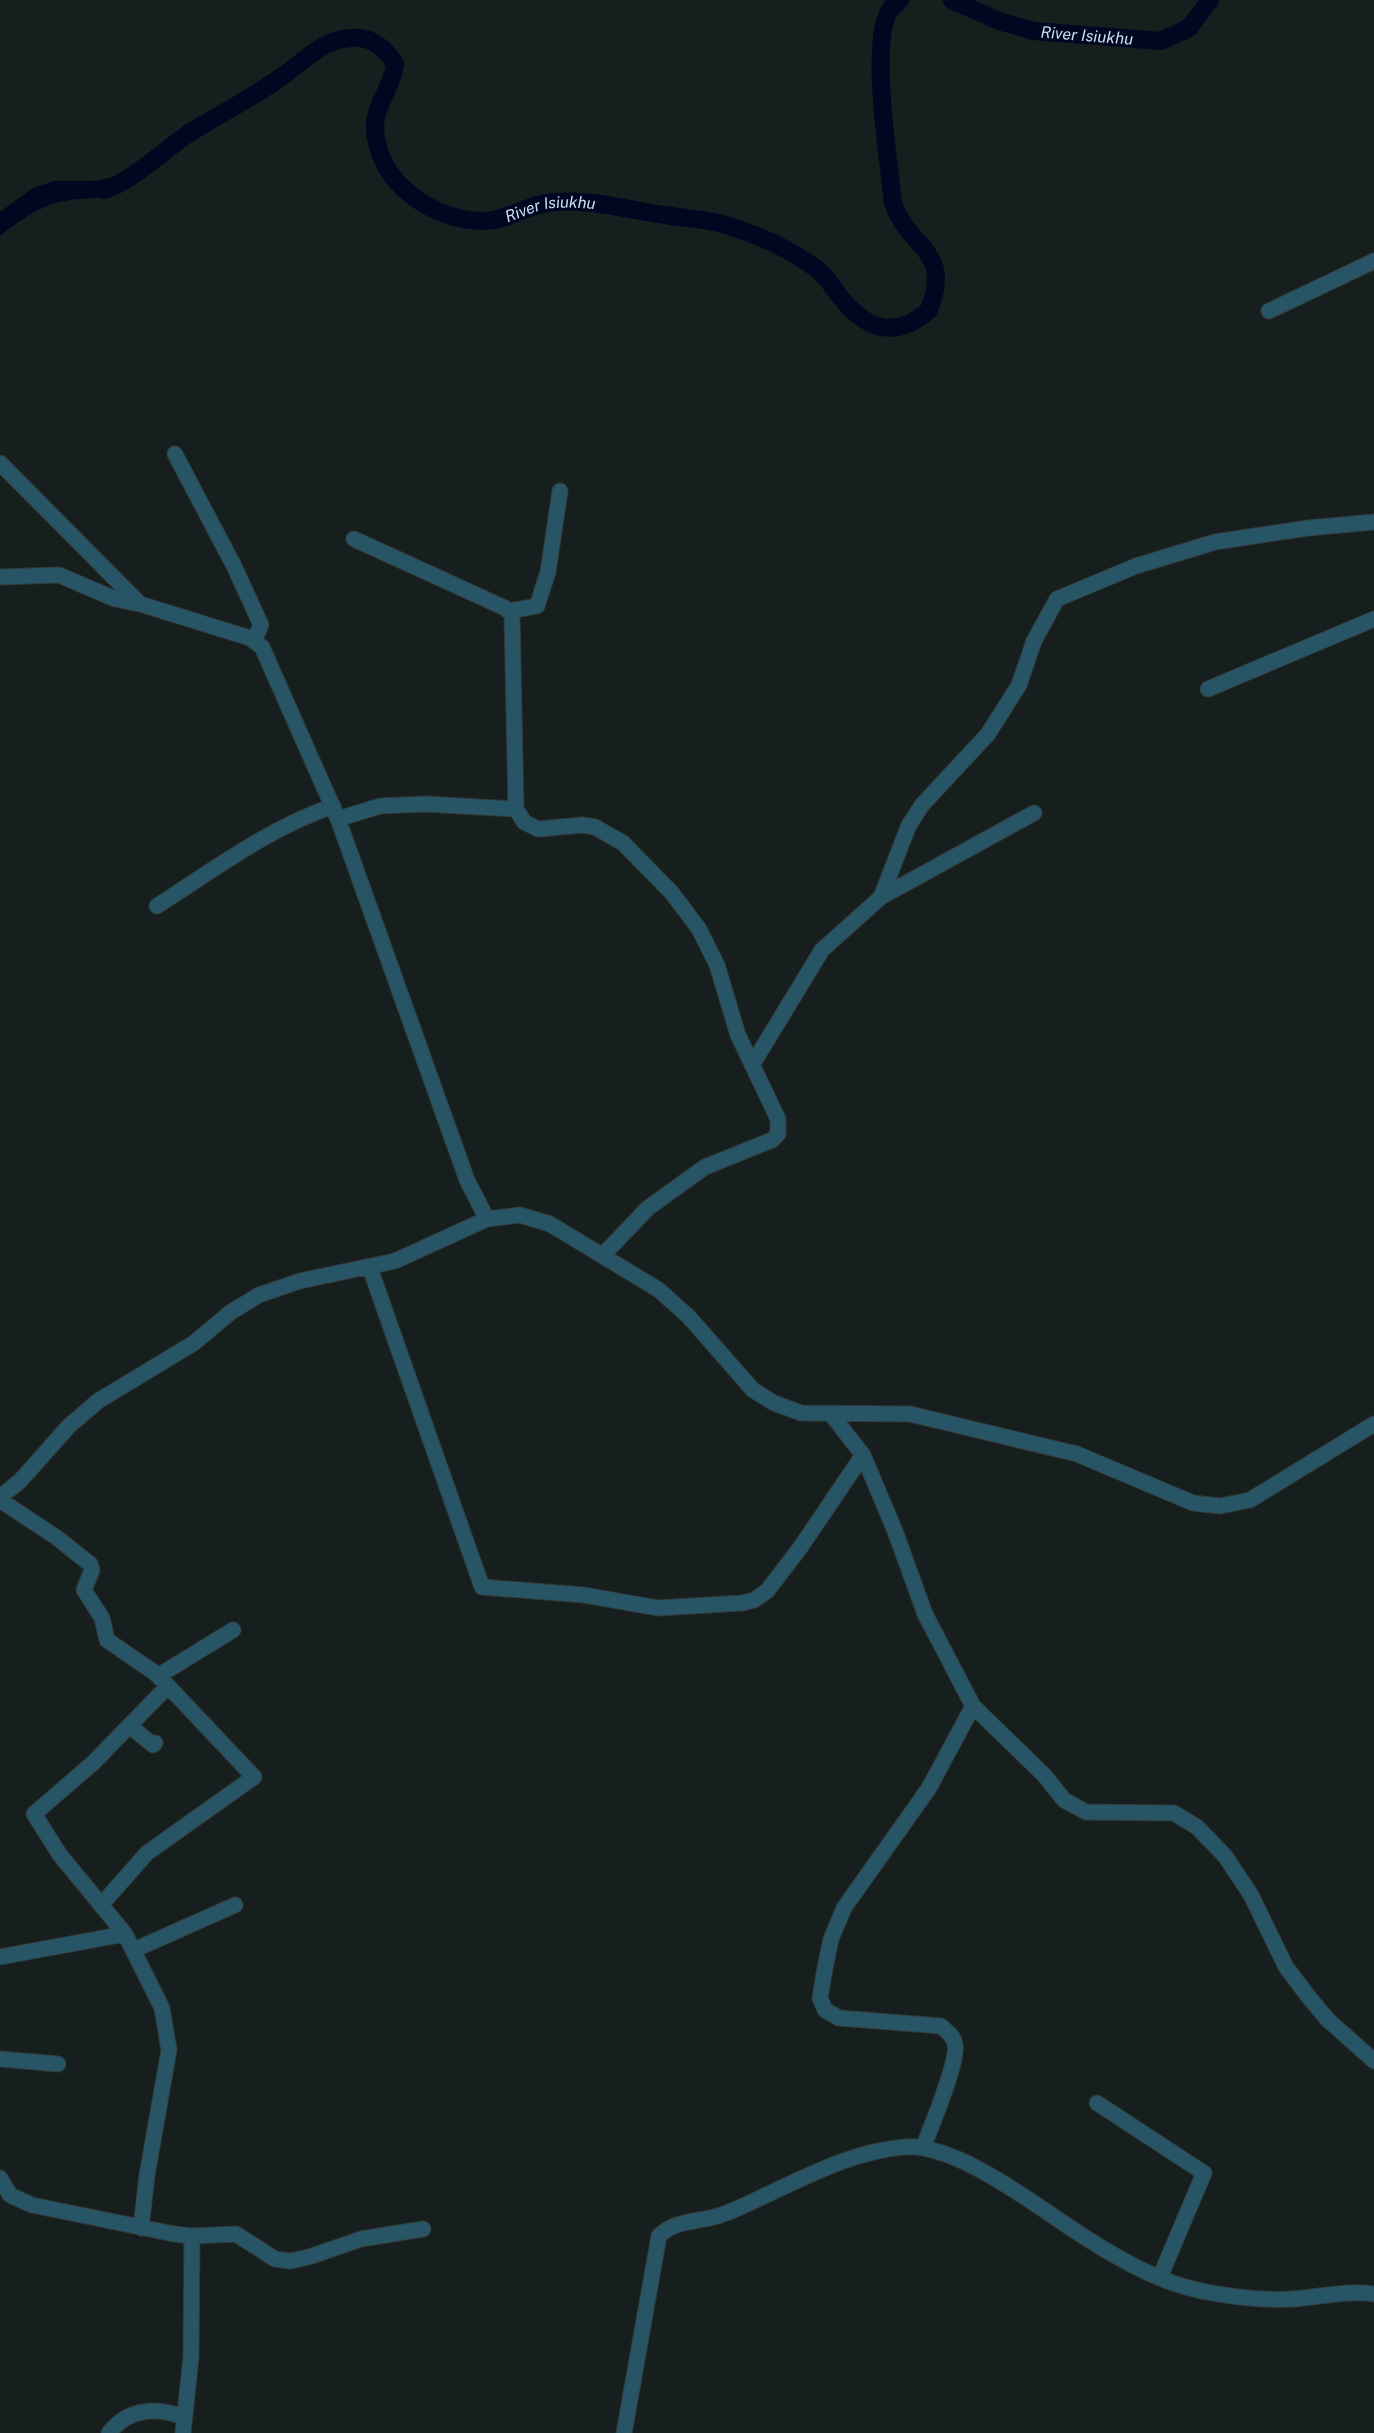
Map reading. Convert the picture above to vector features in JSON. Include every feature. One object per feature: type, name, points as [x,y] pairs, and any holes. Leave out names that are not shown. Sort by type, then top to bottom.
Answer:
[{"type":"street","points":[[1269,311],[1374,261]]},
{"type":"street","points":[[175,454],[234,566],[261,625],[254,640]]},
{"type":"street","points":[[0,463],[140,604]]},
{"type":"street","points":[[354,539],[509,611],[537,606],[548,572],[560,491]]},
{"type":"street","points":[[880,897],[909,825],[922,805],[988,734],[1019,685],[1034,641],[1057,599],[1136,566],[1215,542],[1308,528],[1374,522]]},
{"type":"street","points":[[0,577],[59,575],[115,599],[140,604],[254,640],[262,647],[336,812],[467,1180],[487,1219]]},
{"type":"street","points":[[509,611],[514,625],[516,809],[529,827],[538,829],[582,825],[595,827],[614,837],[623,843],[672,893],[699,929],[717,965],[738,1035],[777,1119],[778,1134],[772,1140],[705,1167],[648,1208],[603,1255]]},
{"type":"street","points":[[1208,689],[1374,619]]},
{"type":"street","points":[[157,906],[304,816],[380,806],[426,804],[516,809]]},
{"type":"street","points":[[752,1065],[822,950],[880,897],[1034,813]]},
{"type":"street","points":[[102,1904],[147,1853],[254,1777],[163,1681],[107,1640],[102,1618],[84,1590],[92,1570],[90,1564],[0,1498],[20,1481],[69,1426],[98,1401],[194,1343],[240,1306],[259,1295],[300,1281],[395,1261],[487,1219],[520,1215],[550,1224],[659,1290],[689,1317],[753,1390],[774,1403],[801,1413],[910,1414],[961,1425],[1077,1454],[1193,1503],[1220,1506],[1250,1500],[1374,1424]]},
{"type":"street","points":[[370,1268],[482,1587],[584,1595],[658,1608],[742,1603],[754,1600],[767,1591],[801,1548],[863,1455]]},
{"type":"street","points":[[831,1414],[863,1455],[895,1531],[925,1614],[973,1706],[1045,1776],[1064,1800],[1086,1812],[1174,1813],[1197,1827],[1226,1856],[1245,1886],[1287,1967],[1308,1996],[1328,2019],[1374,2061]]},
{"type":"street","points":[[141,2228],[147,2175],[169,2050],[162,2008],[125,1934],[60,1855],[34,1814],[93,1763],[130,1725],[163,1681],[233,1630]]},
{"type":"street","points":[[923,2148],[951,2069],[956,2046],[952,2035],[941,2026],[839,2018],[825,2010],[820,1998],[831,1939],[844,1908],[929,1788],[973,1706]]},
{"type":"street","points":[[130,1725],[153,1745],[155,1743]]},
{"type":"street","points":[[134,1950],[235,1905]]},
{"type":"street","points":[[0,1957],[125,1934]]},
{"type":"street","points":[[0,2059],[58,2064]]},
{"type":"street","points":[[1097,2103],[1204,2173],[1160,2277]]},
{"type":"street","points":[[624,2433],[659,2236],[678,2224],[732,2211],[850,2159],[905,2147],[923,2148],[947,2154],[1002,2183],[1083,2236],[1177,2284],[1241,2296],[1290,2299],[1362,2292],[1374,2294]]},
{"type":"street","points":[[0,2178],[7,2191],[20,2201],[141,2228],[192,2236],[236,2234],[274,2259],[290,2261],[309,2257],[361,2239],[423,2229]]},
{"type":"street","points":[[183,2425],[191,2356],[192,2236]]},
{"type":"street","points":[[109,2433],[129,2417],[145,2411],[164,2409],[183,2425]]},
{"type":"water","points":[[123,176],[129,186],[113,194],[50,205],[24,218],[0,236],[0,212],[33,188],[54,181],[92,181]]},
{"type":"waterway","name":"River Isiukhu","points":[[104,190],[137,173],[191,132],[265,88],[324,46],[341,39],[365,39],[382,48],[395,64],[375,120],[378,148],[397,182],[428,206],[446,214],[485,221],[503,218],[546,203],[585,202],[722,224],[787,250],[825,276],[841,298],[862,318],[872,324],[894,328],[917,319],[929,310],[935,290],[936,274],[926,251],[900,219],[893,203],[882,102],[881,47],[884,25],[890,10],[900,0]]},
{"type":"waterway","name":"River Isiukhu","points":[[952,0],[999,21],[1034,31],[1161,41],[1189,28],[1210,0]]}]
